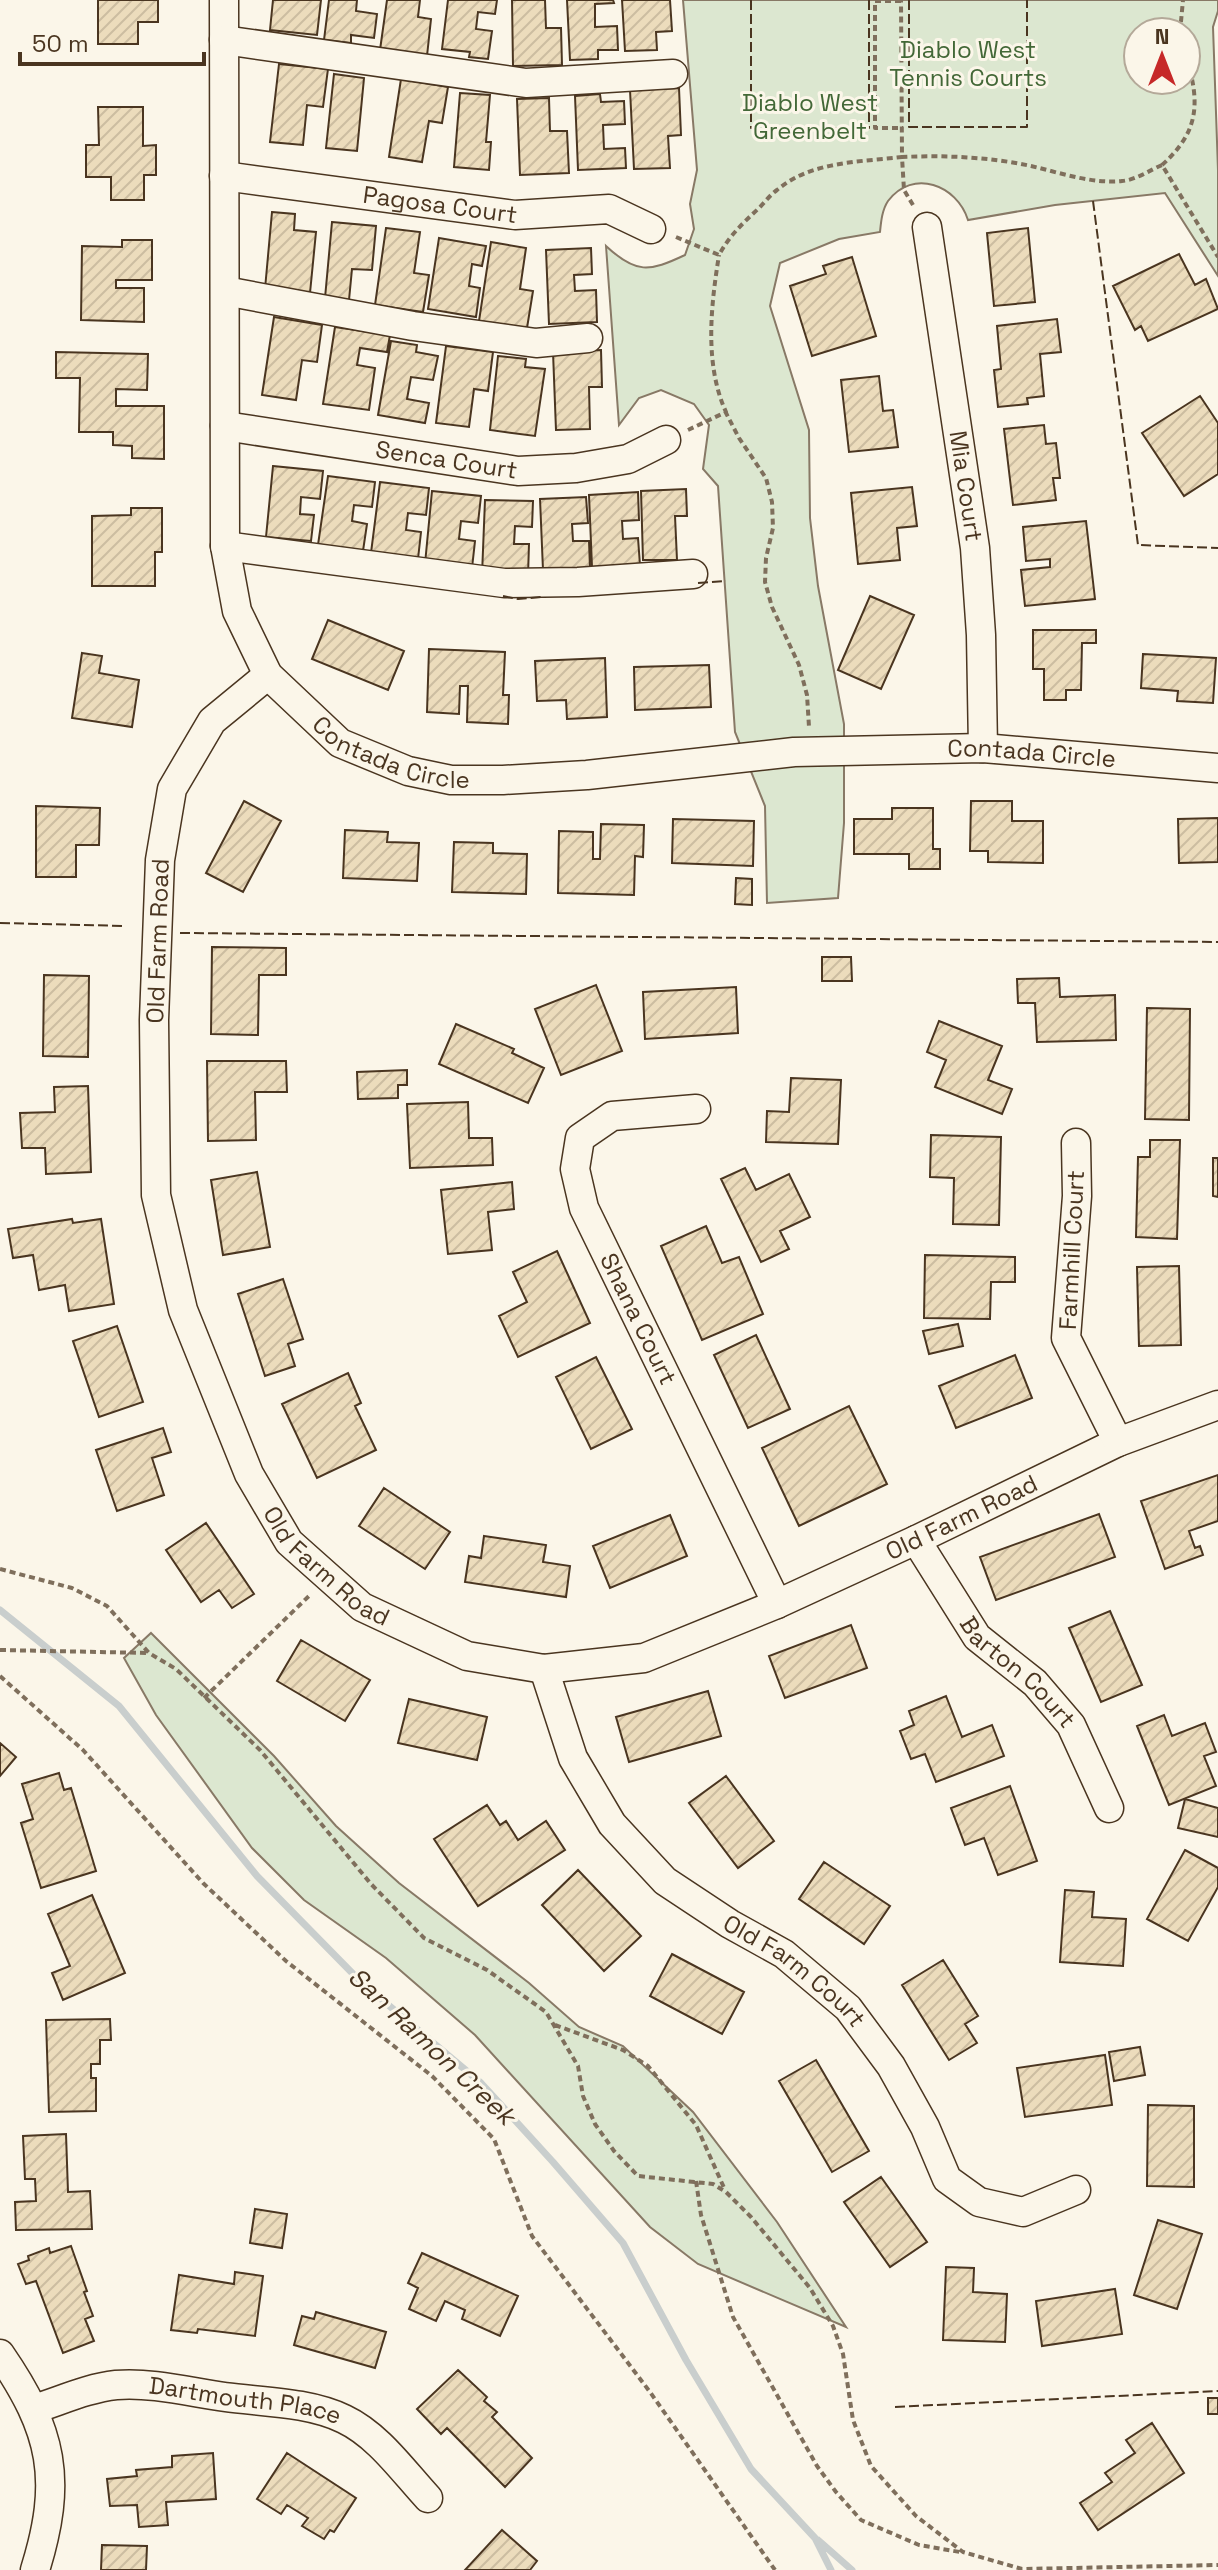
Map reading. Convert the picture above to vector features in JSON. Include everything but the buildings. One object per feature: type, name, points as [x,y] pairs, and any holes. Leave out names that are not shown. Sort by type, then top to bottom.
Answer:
[{"type":"street","name":"Contada Circle","points":[[224,0],[225,546],[237,611],[268,675],[340,743],[408,771],[451,780],[587,775],[794,752],[983,748],[1218,768]]},
{"type":"street","points":[[224,40],[526,83],[673,74]]},
{"type":"street","name":"Pagosa Court","points":[[224,176],[515,215],[609,209],[651,229]]},
{"type":"street","name":"Mia Court","points":[[927,227],[975,548],[981,635],[983,748]]},
{"type":"street","points":[[225,291],[413,326],[505,339],[536,343],[588,338]]},
{"type":"street","name":"Senca Court","points":[[225,426],[518,471],[576,468],[628,459],[666,440]]},
{"type":"street","points":[[225,546],[504,583],[578,582],[693,574]]},
{"type":"street","name":"Old Farm Road","points":[[268,675],[212,721],[172,789],[160,860],[154,1020],[156,1195],[183,1310],[249,1474],[289,1542],[362,1607],[467,1656],[544,1669],[644,1658],[777,1604],[1118,1442],[1218,1405]]},
{"type":"street","name":"Shana Court","points":[[696,1109],[612,1116],[580,1138],[575,1169],[584,1208],[777,1604]]},
{"type":"street","name":"Farmhill Court","points":[[1076,1143],[1077,1196],[1066,1338],[1118,1442]]},
{"type":"street","name":"Barton Court","points":[[916,1540],[977,1637],[1035,1683],[1071,1725],[1109,1808]]},
{"type":"street","name":"Old Farm Court","points":[[544,1669],[573,1758],[612,1824],[665,1881],[730,1924],[784,1954],[848,2008],[891,2066],[925,2127],[947,2179],[979,2202],[1023,2212],[1076,2190]]},
{"type":"street","points":[[0,2354],[34,2409],[45,2437],[51,2502],[48,2528],[35,2570]]},
{"type":"street","name":"Dartmouth Place","points":[[34,2409],[90,2390],[116,2385],[165,2388],[317,2409],[344,2418],[363,2430],[428,2498]]},
{"type":"path","points":[[903,128],[875,128],[875,1],[901,0],[904,190],[927,227]]},
{"type":"path","points":[[810,729],[807,695],[799,665],[772,607],[765,582],[766,558],[773,528],[772,502],[766,478],[739,438],[720,400],[711,343],[712,295],[719,255],[729,237],[777,189],[815,169],[840,164],[929,156],[1028,165],[1102,182],[1126,181],[1162,165],[1178,151],[1191,130],[1195,96]]},
{"type":"path","points":[[1162,165],[1218,257]]},
{"type":"path","points":[[651,229],[688,240],[719,255]]},
{"type":"path","points":[[666,440],[725,411]]},
{"type":"path","points":[[0,1569],[87,1594],[107,1606],[149,1653],[176,1669],[260,1750],[371,1884],[424,1938],[487,1970],[546,2012],[578,2066],[583,2096],[595,2124],[614,2151],[638,2176],[713,2184],[726,2192],[751,2217],[810,2288],[833,2326],[843,2354],[853,2420],[871,2466],[916,2516],[963,2552]]},
{"type":"path","points":[[204,1698],[327,1578]]},
{"type":"path","points":[[0,1650],[149,1653]]},
{"type":"path","points":[[0,1676],[83,1750],[213,1893],[286,1961],[432,2076],[494,2139],[532,2236],[650,2392],[775,2570]]},
{"type":"path","points":[[555,2025],[613,2045],[648,2066],[696,2125],[726,2192]]},
{"type":"path","points":[[696,2181],[701,2215],[733,2317],[817,2466],[861,2520],[919,2545],[963,2552],[1022,2569],[1218,2565]]},
{"type":"green space","name":"Diablo West Greenbelt","points":[[683,0],[1218,0],[1213,27],[1218,276],[1165,193],[1055,205],[968,220],[954,198],[944,190],[921,183],[898,191],[888,201],[880,232],[839,239],[780,263],[770,306],[809,430],[810,518],[818,586],[844,724],[844,823],[838,898],[767,903],[765,806],[735,732],[718,486],[703,469],[709,425],[694,404],[661,390],[639,398],[619,425],[606,246],[626,262],[643,267],[662,265],[685,255],[694,229],[690,204],[697,170]]},
{"type":"green space","points":[[151,1633],[274,1756],[336,1826],[399,1883],[529,1983],[579,2027],[623,2046],[693,2112],[777,2222],[846,2327],[698,2264],[650,2227],[475,2035],[386,1958],[304,1900],[252,1848],[156,1715],[124,1658]]},
{"type":"waterway","name":"San Ramon Creek","points":[[0,1610],[119,1706],[257,1876],[361,1982],[481,2083],[553,2162],[623,2243],[686,2360],[751,2469],[815,2538],[831,2570]]},
{"type":"waterway","points":[[818,2540],[852,2570]]},
{"type":"fence","points":[[751,0],[751,128],[869,128],[869,0]]},
{"type":"fence","points":[[909,0],[909,127],[1027,127],[1027,0]]},
{"type":"fence","points":[[1093,201],[1138,545],[1218,548]]},
{"type":"fence","points":[[698,583],[726,581]]},
{"type":"fence","points":[[503,596],[518,599],[542,597]]},
{"type":"fence","points":[[0,923],[126,926]]},
{"type":"fence","points":[[180,933],[1218,942]]},
{"type":"fence","points":[[895,2407],[1218,2391]]},
{"type":"park label","name":"Diablo West Tennis Courts","points":[[968,64]]}]
